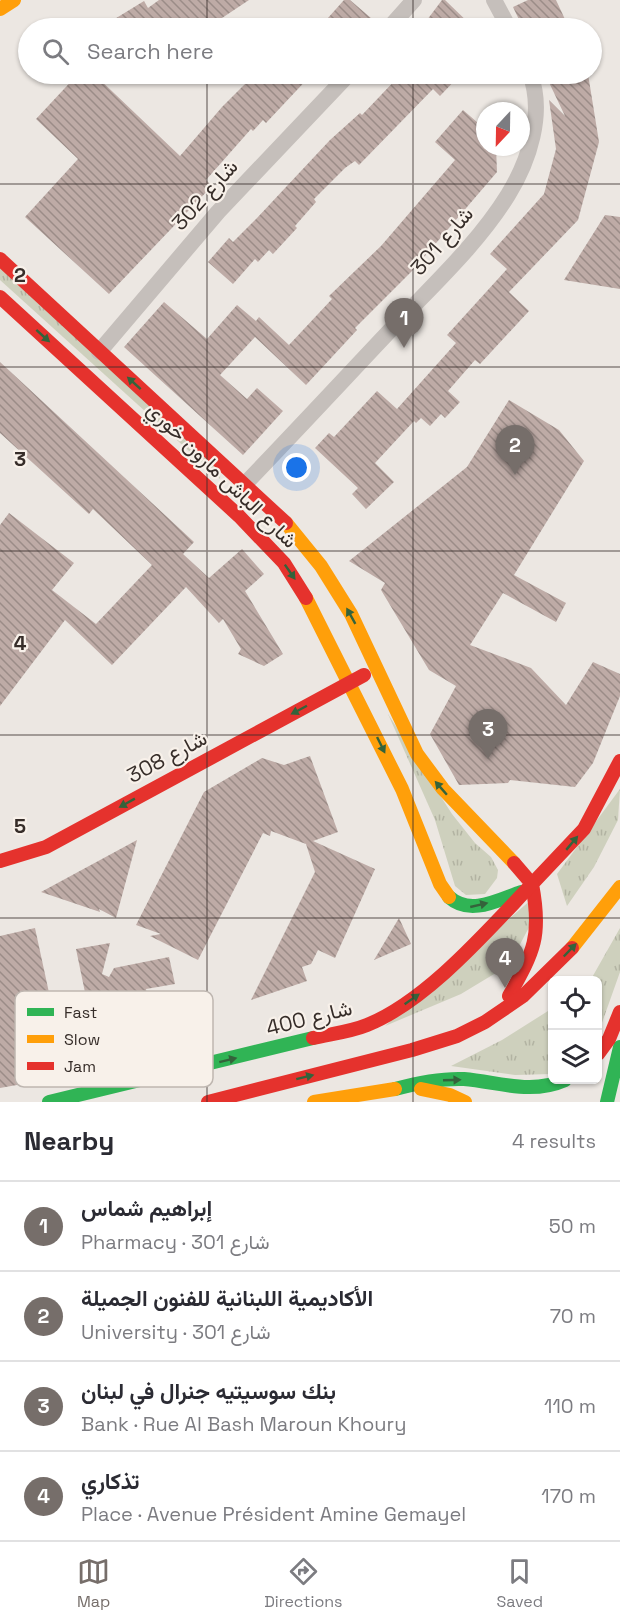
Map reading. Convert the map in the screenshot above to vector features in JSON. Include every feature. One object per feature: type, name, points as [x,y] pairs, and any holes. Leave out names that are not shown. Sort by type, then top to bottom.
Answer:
[{"type":"main road","points":[[0,9],[14,0]]},
{"type":"main road","points":[[0,260],[245,484],[304,543],[351,614],[399,722],[417,753],[436,782],[481,831],[506,854],[528,887],[539,919],[539,933],[529,958],[500,1012]]},
{"type":"main road","name":"شارع الباش مارون خوري","points":[[0,297],[239,516],[284,563],[300,586],[350,683],[402,789],[440,884],[450,899],[466,907],[482,905],[528,887]]},
{"type":"main road","name":"شارع 308","points":[[0,861],[46,847],[377,669]]},
{"type":"main road","name":"شارع 400","points":[[213,1062],[367,1025],[399,1008],[433,984],[584,829],[620,761]]},
{"type":"main road","points":[[208,1102],[442,1041],[485,1022],[500,1012],[567,953],[586,933],[620,887]]},
{"type":"main road","points":[[602,1048],[609,1039],[620,1012]]},
{"type":"main road","points":[[607,1102],[620,1047]]},
{"type":"main road","points":[[314,1102],[450,1079],[534,1087],[554,1084]]},
{"type":"main road","name":"شارع 400","points":[[49,1102],[111,1087]]},
{"type":"main road","points":[[395,1089],[433,1091],[465,1102]]},
{"type":"street","points":[[398,18],[414,0]]},
{"type":"street","points":[[494,0],[504,18]]},
{"type":"street","name":"شارع 302","points":[[99,351],[218,213],[340,84]]},
{"type":"street","name":"شارع 301","points":[[245,484],[426,294],[490,221],[520,173],[531,141],[536,105],[534,84]]},
{"type":"green space","points":[[0,261],[221,462],[220,479],[0,280]]},
{"type":"green space","points":[[388,714],[452,814],[475,843],[491,857],[498,870],[497,878],[485,894],[466,895],[455,886],[435,820]]},
{"type":"green space","points":[[620,789],[618,820],[594,867],[567,906],[557,874]]},
{"type":"green space","points":[[532,899],[534,918],[509,965],[461,994],[385,1026]]},
{"type":"green space","points":[[620,928],[620,972],[602,1023],[602,976],[593,976]]},
{"type":"green space","points":[[548,1011],[548,1074],[515,1075],[451,1066],[502,1040]]},
{"type":"building","points":[[159,0],[249,0],[222,18],[116,18],[144,1],[148,8]]},
{"type":"building","points":[[344,0],[350,0],[371,18],[328,18]]},
{"type":"building","points":[[442,0],[445,0],[464,18],[428,18]]},
{"type":"building","points":[[528,0],[556,0],[564,18],[518,18],[513,7]]},
{"type":"building","points":[[69,84],[104,84],[180,156],[245,84],[303,84],[266,123],[263,120],[253,131],[251,129],[206,180],[212,186],[109,294],[25,217],[78,159],[36,119]]},
{"type":"building","points":[[391,84],[451,84],[440,96],[433,89],[359,165],[355,161],[345,168],[314,199],[316,202],[295,226],[297,228],[273,254],[269,250],[258,262],[255,259],[233,284],[208,262],[229,238],[233,242],[257,218],[330,140],[360,113],[362,115]]},
{"type":"building","points":[[550,84],[590,84],[599,142],[578,220],[509,292],[529,311],[480,364],[475,360],[448,391],[460,402],[445,418],[441,414],[430,426],[421,418],[416,423],[414,421],[375,463],[394,482],[366,509],[352,494],[358,488],[315,448],[329,433],[334,437],[377,391],[397,409],[456,343],[447,335],[507,269],[490,254],[544,194],[556,149],[549,100],[565,116]]},
{"type":"building","points":[[463,110],[476,121],[476,156],[496,156],[497,172],[413,270],[355,328],[357,330],[306,385],[255,337],[220,375],[247,399],[257,388],[283,411],[243,455],[124,347],[164,302],[207,339],[237,305],[256,321],[259,317],[289,345],[332,299],[329,296],[381,246],[455,160],[435,142]]},
{"type":"building","points":[[605,215],[620,217],[620,289],[564,280]]},
{"type":"building","points":[[0,362],[194,542],[183,554],[209,578],[242,549],[264,574],[245,591],[283,654],[264,666],[238,654],[241,649],[223,619],[219,623],[186,587],[112,665],[65,620],[0,706],[0,525],[9,513],[74,563],[52,590],[96,624],[152,565],[93,509],[89,514],[0,433]]},
{"type":"building","points":[[509,400],[559,430],[584,461],[514,575],[566,603],[556,622],[503,593],[470,645],[531,668],[566,705],[593,662],[620,674],[620,696],[593,763],[575,787],[510,780],[508,783],[459,785],[430,734],[456,686],[429,670],[381,590],[385,583],[349,561],[467,467]]},
{"type":"building","points":[[310,756],[338,832],[313,841],[375,869],[335,958],[318,950],[311,964],[302,967],[307,981],[251,1000],[315,872],[306,844],[271,831],[270,836],[263,833],[198,960],[150,936],[161,934],[136,925],[204,792],[262,758],[284,765]]},
{"type":"building","points":[[137,840],[116,918],[99,909],[100,912],[41,892]]},
{"type":"building","points":[[399,918],[411,944],[374,960]]},
{"type":"building","points":[[35,928],[49,991],[15,991],[15,1085],[0,1088],[0,936]]},
{"type":"building","points":[[110,943],[102,974],[109,977],[114,968],[169,957],[175,984],[146,989],[146,991],[85,991],[76,949]]},
{"type":"traffic: fast","points":[[449,897],[457,903],[475,906],[521,892]]},
{"type":"traffic: fast","points":[[213,1062],[313,1038]]},
{"type":"traffic: fast","points":[[607,1102],[620,1047]]},
{"type":"traffic: fast","points":[[395,1089],[447,1079],[527,1087],[552,1084]]},
{"type":"traffic: fast","points":[[49,1102],[111,1087]]},
{"type":"traffic: slow","points":[[0,9],[14,0]]},
{"type":"traffic: slow","points":[[286,523],[321,566],[351,614],[417,754],[443,789],[514,863]]},
{"type":"traffic: slow","points":[[306,598],[402,789],[440,884],[449,897]]},
{"type":"traffic: slow","points":[[572,948],[620,887]]},
{"type":"traffic: slow","points":[[314,1102],[395,1089]]},
{"type":"traffic: slow","points":[[421,1089],[450,1095],[465,1102]]},
{"type":"traffic: jam","points":[[0,259],[286,523]]},
{"type":"traffic: jam","points":[[0,297],[239,516],[284,563],[306,598]]},
{"type":"traffic: jam","points":[[0,861],[46,847],[364,675]]},
{"type":"traffic: jam","points":[[509,996],[525,967],[534,943],[536,917],[532,884],[584,829],[620,761]]},
{"type":"traffic: jam","points":[[313,1038],[367,1025],[390,1014],[456,963],[532,884],[514,863]]},
{"type":"traffic: jam","points":[[208,1102],[412,1050],[457,1036],[485,1022],[523,996],[572,948]]},
{"type":"traffic: jam","points":[[602,1049],[609,1039],[620,1012]]},
{"type":"place","name":"إبراهيم شماس","points":[[404,348]]},
{"type":"place","name":"الأكاديمية اللبنانية للفنون الجميلة","points":[[515,475]]},
{"type":"place","name":"بنك سوسيتيه جنرال في لبنان","points":[[488,759]]},
{"type":"place","name":"تذكاري","points":[[505,988]]}]
